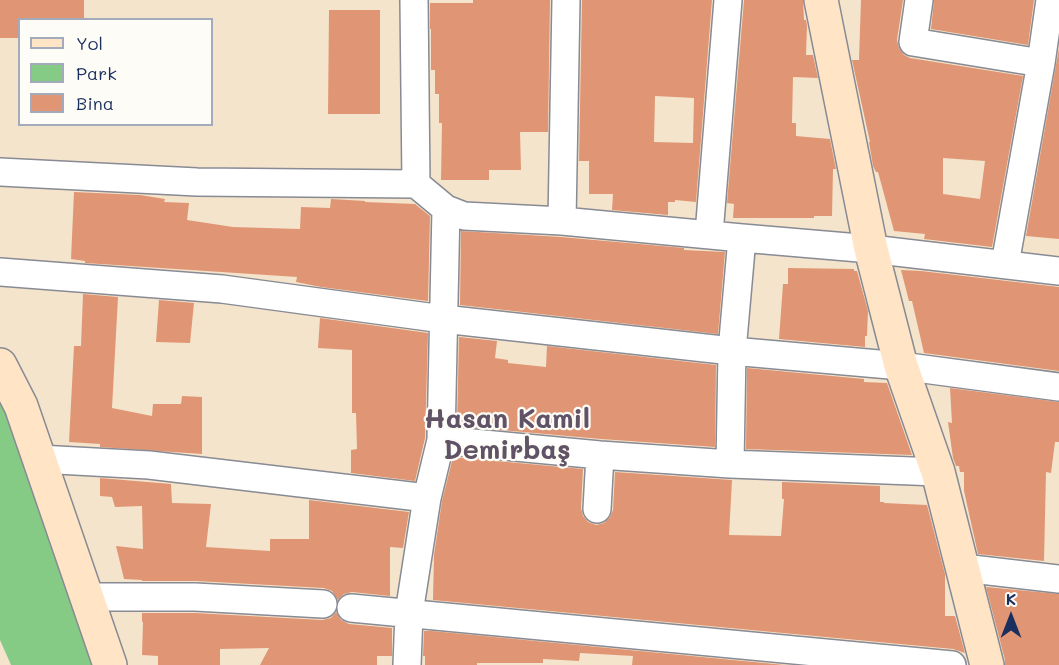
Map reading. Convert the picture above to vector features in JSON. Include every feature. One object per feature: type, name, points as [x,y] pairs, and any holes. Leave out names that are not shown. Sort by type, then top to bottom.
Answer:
[{"type":"street","points":[[414,0],[416,184]]},
{"type":"street","points":[[562,221],[566,0]]},
{"type":"street","points":[[709,234],[728,0]]},
{"type":"street","points":[[821,0],[871,249],[902,366],[938,472],[987,665]]},
{"type":"street","points":[[919,0],[913,42],[1041,63]]},
{"type":"street","points":[[1005,264],[1050,0]]},
{"type":"street","points":[[0,172],[197,182],[416,184],[446,209],[464,216],[562,221],[709,234],[1059,270]]},
{"type":"street","points":[[407,665],[409,613],[426,498],[441,440],[446,209]]},
{"type":"street","points":[[730,464],[732,351],[741,238]]},
{"type":"street","points":[[0,272],[222,289],[443,319],[732,351],[902,366],[1059,387]]},
{"type":"street","points":[[0,365],[21,406],[110,665]]},
{"type":"street","points":[[441,440],[730,464],[938,472]]},
{"type":"street","points":[[597,509],[600,455]]},
{"type":"street","points":[[39,459],[148,465],[426,498]]},
{"type":"street","points":[[963,568],[1059,579]]},
{"type":"street","points":[[86,597],[195,597],[323,604]]},
{"type":"street","points":[[351,608],[952,665]]},
{"type":"green space","points":[[0,372],[100,665],[11,665],[0,640]]},
{"type":"building","points":[[0,0],[84,0],[84,18],[18,18],[18,38],[0,38]]},
{"type":"building","points":[[473,0],[550,0],[548,132],[520,132],[521,170],[489,170],[489,180],[441,180],[442,123],[439,123],[439,94],[435,94],[435,70],[431,70],[430,3],[473,3]]},
{"type":"building","points":[[582,0],[712,0],[696,202],[675,200],[675,202],[668,202],[668,215],[612,210],[613,194],[589,194],[589,161],[579,161]],"holes":[[[655,96],[694,98],[693,143],[654,142]]]},
{"type":"building","points":[[744,0],[803,0],[804,20],[807,26],[806,55],[813,55],[818,78],[793,77],[792,123],[796,123],[796,136],[830,139],[836,169],[833,169],[832,216],[733,218],[734,204],[727,203]]},
{"type":"building","points":[[861,0],[903,0],[897,40],[904,55],[910,58],[1023,76],[992,247],[924,239],[925,234],[894,231],[878,172],[873,166],[852,60],[859,60]],"holes":[[[943,158],[985,161],[980,199],[943,194]]]},
{"type":"building","points":[[934,0],[1034,0],[1028,45],[931,29]]},
{"type":"building","points":[[329,10],[380,10],[380,114],[328,114]]},
{"type":"building","points":[[1059,48],[1059,239],[1026,236]]},
{"type":"building","points":[[74,192],[140,195],[165,199],[164,202],[189,203],[187,220],[233,227],[300,229],[301,207],[330,208],[331,199],[415,204],[430,216],[428,301],[321,287],[296,282],[297,277],[85,263],[85,261],[71,259]]},
{"type":"building","points":[[461,231],[561,237],[725,252],[718,334],[460,305]]},
{"type":"building","points":[[788,268],[854,269],[857,271],[868,311],[865,347],[779,339],[783,284],[788,284]]},
{"type":"building","points":[[901,270],[1059,287],[1059,371],[924,353],[912,301],[909,301]]},
{"type":"building","points":[[83,294],[118,297],[112,408],[152,416],[153,404],[181,404],[182,396],[202,397],[202,454],[100,447],[100,444],[69,442],[74,346],[81,346]]},
{"type":"building","points":[[159,300],[194,303],[190,343],[156,342]]},
{"type":"building","points":[[320,318],[428,333],[425,438],[415,481],[351,473],[351,450],[357,449],[356,413],[352,413],[352,350],[318,348]]},
{"type":"building","points":[[459,337],[497,341],[495,358],[508,360],[508,363],[546,367],[547,346],[716,365],[715,447],[457,426]]},
{"type":"building","points":[[747,368],[887,383],[912,455],[746,449]]},
{"type":"building","points":[[950,388],[1059,402],[1059,442],[1055,442],[1051,473],[1046,472],[1044,561],[978,554],[964,491],[964,472],[960,472],[953,458],[948,422],[952,423]]},
{"type":"building","points":[[453,457],[583,469],[581,508],[588,522],[596,525],[604,523],[613,510],[615,472],[732,480],[729,535],[781,536],[784,499],[782,499],[782,482],[880,486],[880,502],[927,505],[945,574],[945,616],[955,616],[965,653],[953,649],[433,600],[434,555],[442,501]]},
{"type":"building","points":[[100,478],[171,484],[172,503],[211,504],[206,547],[270,551],[270,539],[309,539],[309,500],[409,512],[403,548],[390,547],[390,596],[352,592],[344,594],[338,600],[332,591],[324,588],[124,579],[116,546],[143,549],[142,506],[115,507],[112,497],[100,496]]},
{"type":"building","points":[[986,587],[1059,594],[1059,665],[1005,665]]},
{"type":"building","points":[[336,612],[341,620],[349,624],[392,628],[392,656],[377,656],[377,665],[260,665],[269,648],[220,649],[220,665],[158,665],[158,656],[142,655],[142,613],[195,613],[322,620],[331,618]]},
{"type":"building","points":[[424,631],[785,665],[632,665],[633,656],[580,653],[579,661],[543,659],[543,663],[425,665]]},
{"type":"district","name":"Hasan Kamil Demirbaş","points":[[507,436]]}]
